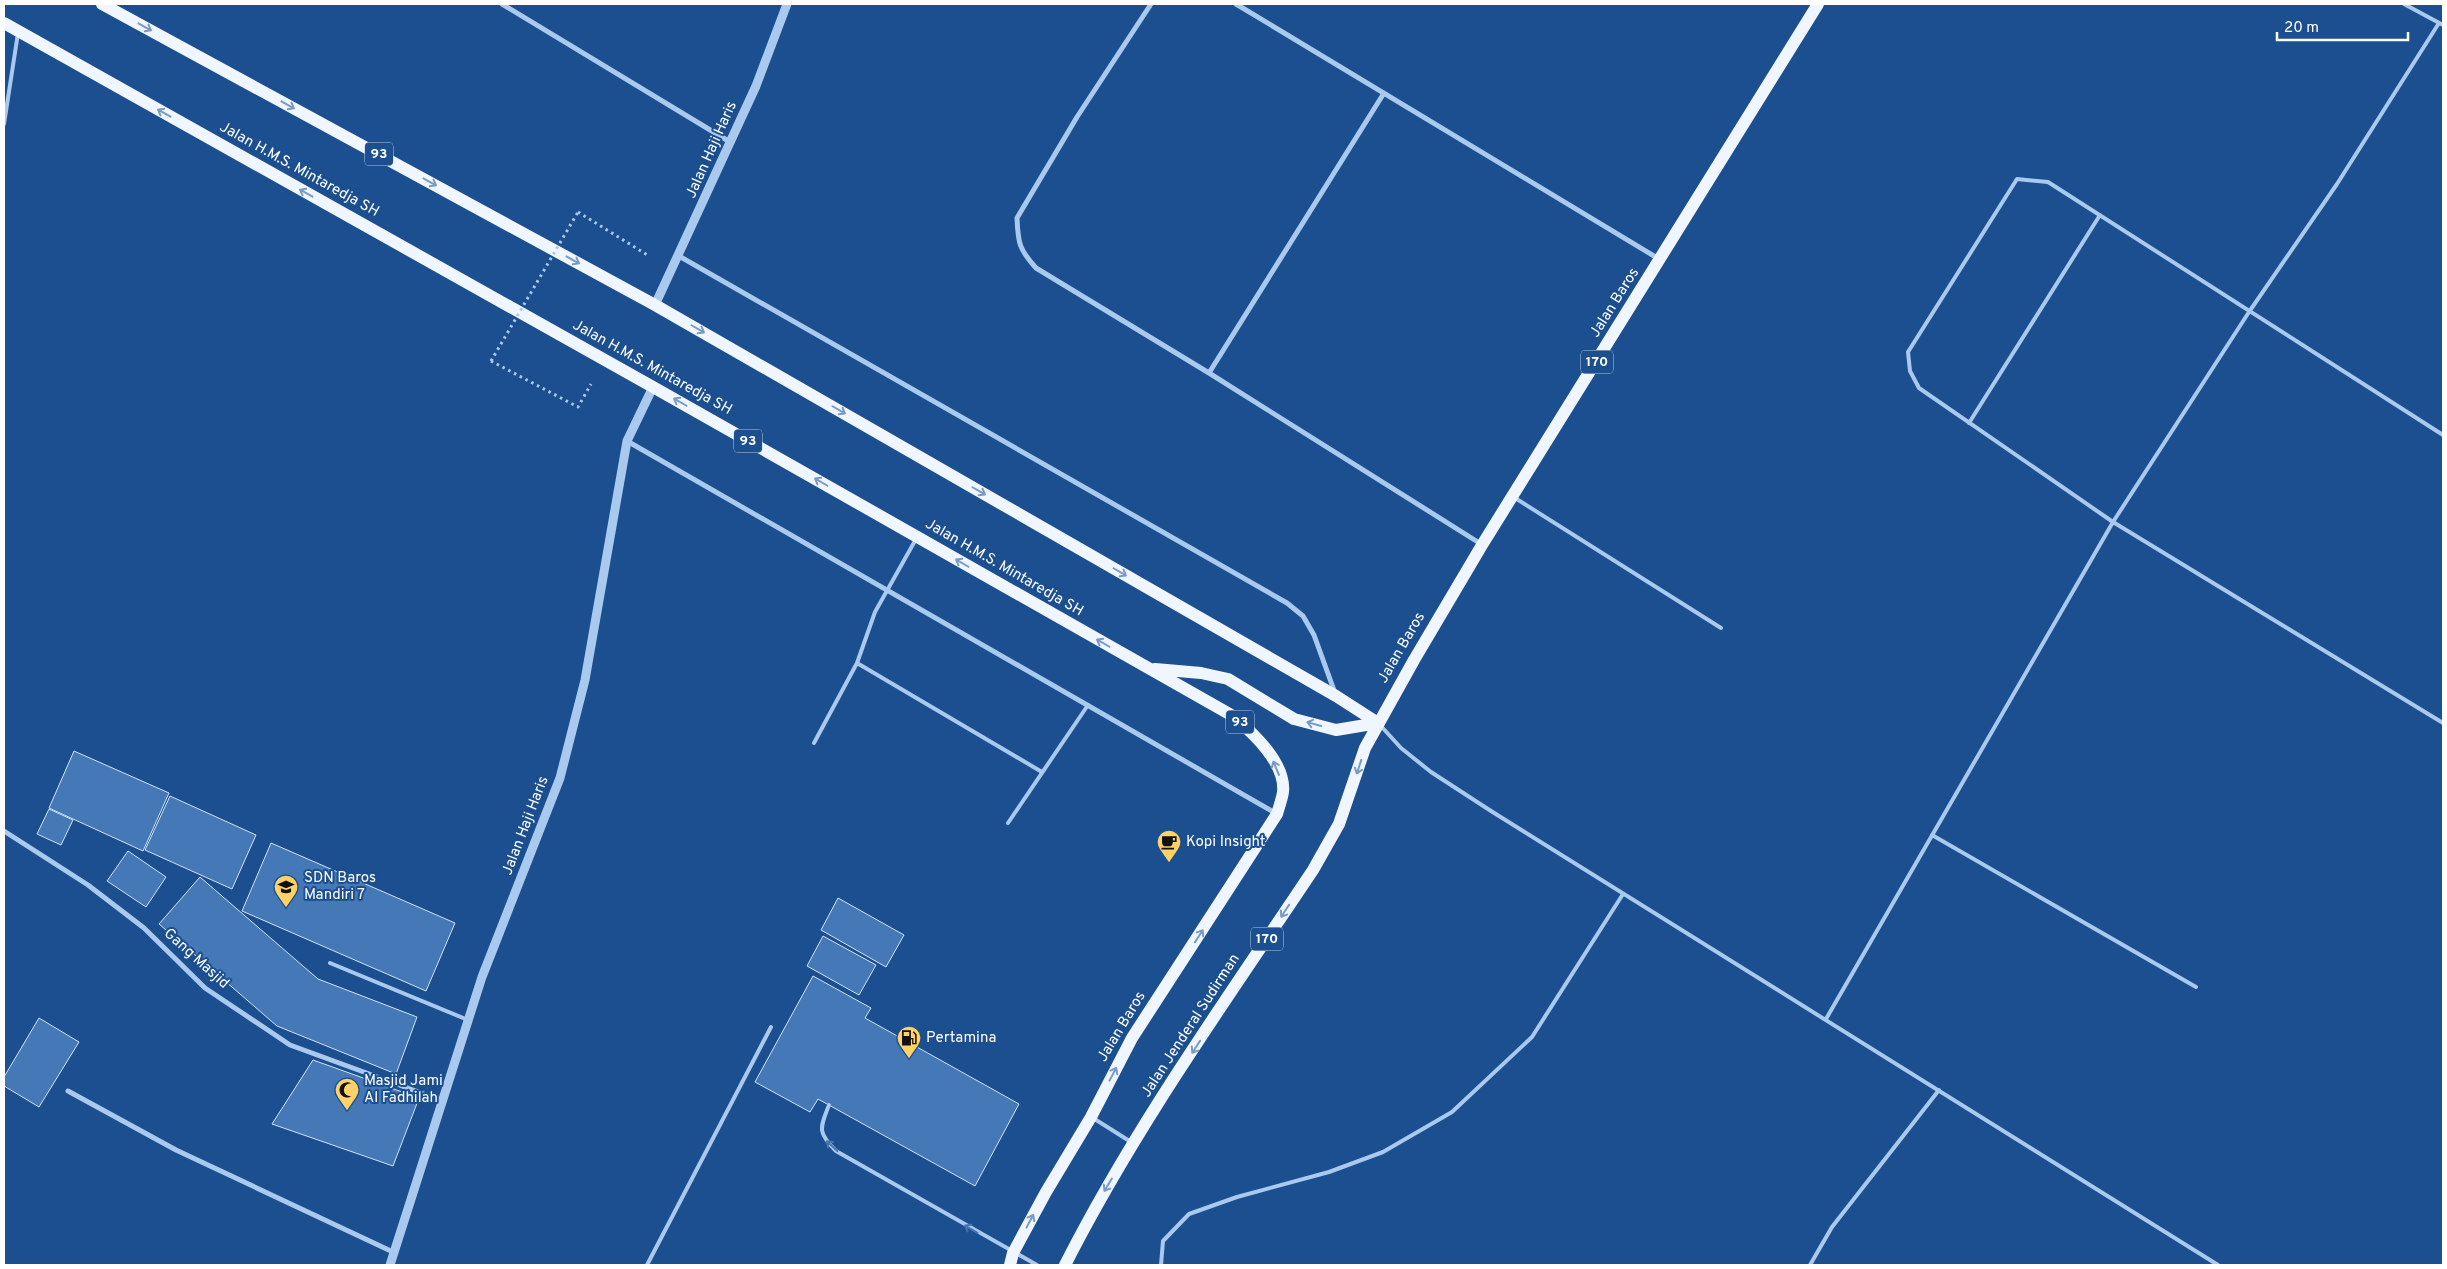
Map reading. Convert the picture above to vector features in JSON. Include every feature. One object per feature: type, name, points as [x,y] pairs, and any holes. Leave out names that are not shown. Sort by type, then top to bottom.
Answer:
[{"type":"main road","name":"93","points":[[102,4],[655,305],[1336,696],[1378,723]]},
{"type":"main road","name":"Jalan Baros","points":[[1378,723],[1482,545],[1661,260],[1818,4]]},
{"type":"main road","name":"Jalan H.M.S. Mintaredja SH","points":[[4,23],[653,387],[1233,716],[1254,734],[1270,754],[1279,772],[1283,790],[1277,814]]},
{"type":"main road","points":[[1146,667],[1201,673],[1228,679],[1294,719],[1336,730],[1378,723]]},
{"type":"main road","name":"Jalan Jenderal Sudirman","points":[[1064,1265],[1089,1217],[1134,1144],[1313,870],[1338,824],[1365,748],[1378,723]]},
{"type":"main road","name":"Jalan Baros","points":[[1012,1259],[1046,1192],[1091,1117],[1132,1038],[1277,814]]},
{"type":"street","points":[[502,4],[730,142]]},
{"type":"street","name":"Jalan Haji Haris","points":[[655,305],[756,86],[786,4]]},
{"type":"street","points":[[1151,4],[1077,117],[1017,218],[1017,234],[1022,252],[1036,268],[1209,373],[1482,545]]},
{"type":"street","points":[[1236,4],[1661,260]]},
{"type":"street","points":[[1209,373],[1384,93]]},
{"type":"street","points":[[679,256],[1288,603],[1303,616],[1314,635],[1336,696]]},
{"type":"street","name":"Jalan Haji Haris","points":[[390,1265],[482,977],[560,778],[585,680],[627,442],[653,387]]},
{"type":"street","points":[[627,442],[1277,814]]},
{"type":"street","name":"Gang Masjid","points":[[4,831],[88,885],[144,928],[205,988],[290,1045],[443,1101]]},
{"type":"street","points":[[68,1091],[176,1150],[283,1198],[394,1252]]},
{"type":"lane","points":[[1826,1019],[2113,522],[2249,312],[2337,184],[2441,24],[2404,4]]},
{"type":"lane","points":[[4,124],[19,32]]},
{"type":"lane","points":[[2443,435],[2048,182],[2017,180],[1908,352],[1910,371],[1919,388],[2113,522],[2443,723]]},
{"type":"lane","points":[[1969,422],[2100,215]]},
{"type":"lane","points":[[1513,496],[1721,628]]},
{"type":"lane","points":[[814,742],[857,663],[875,612],[917,537]]},
{"type":"lane","points":[[857,663],[1042,772]]},
{"type":"lane","points":[[1008,823],[1088,705]]},
{"type":"lane","points":[[1378,723],[1401,748],[1431,772],[2218,1265]]},
{"type":"lane","points":[[1932,835],[2196,987]]},
{"type":"lane","points":[[1161,1265],[1162,1240],[1189,1214],[1237,1197],[1329,1172],[1383,1152],[1452,1112],[1532,1037],[1623,894]]},
{"type":"lane","points":[[330,963],[468,1020]]},
{"type":"lane","points":[[647,1265],[771,1027]]},
{"type":"lane","points":[[1810,1265],[1832,1227],[1939,1090]]},
{"type":"lane","points":[[829,1105],[820,1128],[825,1139],[836,1151],[1012,1259],[1037,1265]]},
{"type":"lane","points":[[1091,1117],[1134,1144]]},
{"type":"path","points":[[605,361],[578,407],[491,361],[578,212],[650,256]]},
{"type":"building","points":[[74,751],[169,793],[143,851],[49,808]]},
{"type":"building","points":[[170,796],[256,835],[232,889],[145,850]]},
{"type":"building","points":[[49,809],[73,820],[61,845],[37,834]]},
{"type":"building","points":[[271,843],[455,923],[426,991],[242,911]]},
{"type":"building","points":[[128,851],[166,877],[146,907],[107,881]]},
{"type":"building","points":[[200,877],[318,979],[417,1017],[396,1074],[277,1026],[159,924]]},
{"type":"building","points":[[838,898],[904,935],[886,967],[821,930]]},
{"type":"building","points":[[823,936],[876,965],[859,995],[807,966]]},
{"type":"building","points":[[813,976],[871,1008],[865,1018],[1019,1104],[975,1186],[818,1099],[810,1112],[755,1082]]},
{"type":"building","points":[[39,1018],[79,1042],[39,1107],[4,1086],[4,1077]]},
{"type":"building","name":"Masjid Jami Al Fadhilah","points":[[313,1060],[419,1098],[393,1166],[272,1124]]},
{"type":"place","name":"Kopi Insight","points":[[1169,863]]},
{"type":"place","name":"SDN Baros Mandiri 7","points":[[286,908]]},
{"type":"place","name":"Pertamina","points":[[909,1059]]},
{"type":"place","name":"Masjid Jami Al Fadhilah","points":[[347,1111]]}]
